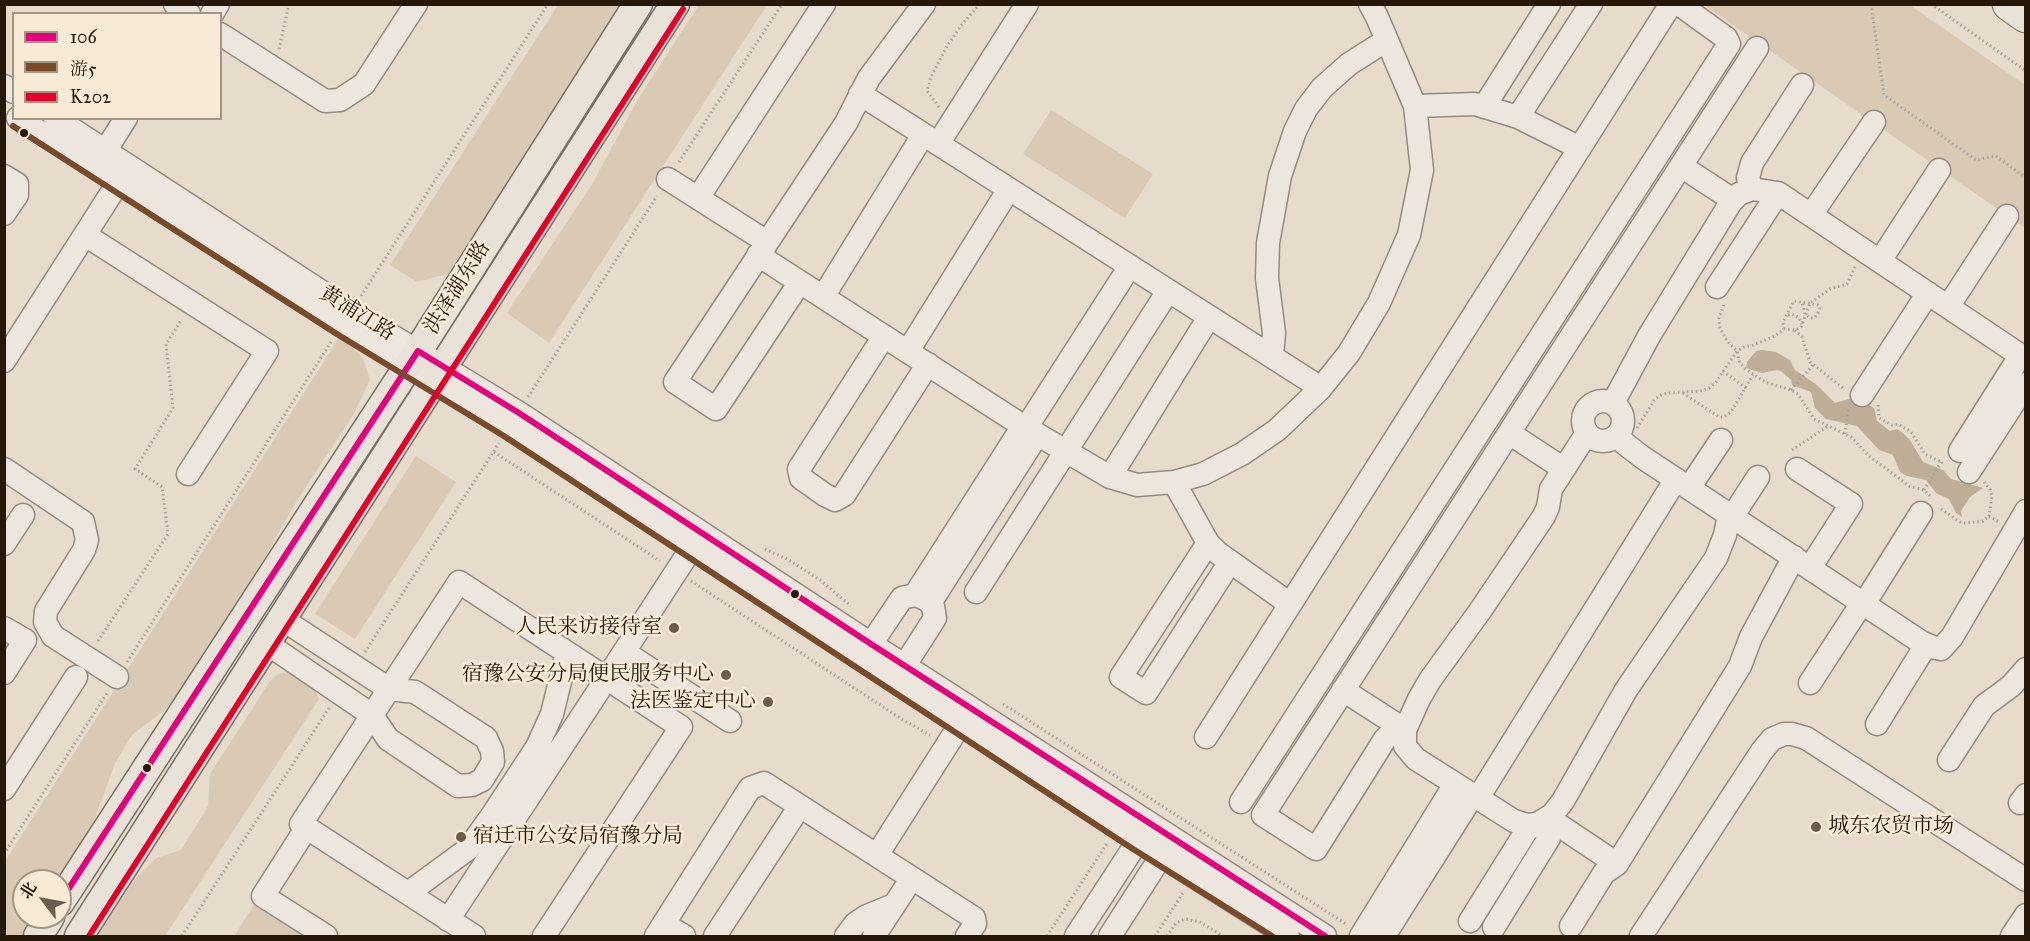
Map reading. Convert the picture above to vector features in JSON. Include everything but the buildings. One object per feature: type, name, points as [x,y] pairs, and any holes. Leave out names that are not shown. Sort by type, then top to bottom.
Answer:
[{"type":"highway","points":[[2009,4],[2025,16]]},
{"type":"main road","name":"洪泽湖东路","points":[[72,884],[413,359],[638,4]]},
{"type":"main road","name":"洪泽湖东路","points":[[79,936],[675,4]]},
{"type":"street","points":[[222,35],[325,101],[340,100],[364,84],[416,4]]},
{"type":"street","points":[[698,198],[824,4]]},
{"type":"street","points":[[800,282],[716,409],[675,382],[846,123],[869,78],[924,4]]},
{"type":"street","points":[[823,297],[931,140],[954,120],[1028,4]]},
{"type":"street","points":[[668,178],[698,198],[800,282],[1029,430],[1110,477],[1137,484],[1174,482],[1203,474],[1242,454],[1278,430],[1321,388],[1349,353],[1379,303],[1409,235],[1422,170],[1415,106],[1388,40],[1370,4]]},
{"type":"street","points":[[1484,107],[1549,4]]},
{"type":"street","points":[[1518,117],[1591,4]]},
{"type":"street","points":[[1206,737],[1671,4]]},
{"type":"street","points":[[1241,802],[1729,44],[1726,38],[1679,4]]},
{"type":"street","points":[[1272,356],[1274,333],[1267,278],[1268,243],[1280,176],[1295,131],[1306,109],[1322,88],[1349,64],[1388,40]]},
{"type":"street","points":[[1405,730],[1393,731],[1385,739],[1316,849],[1263,815],[1757,48]]},
{"type":"street","points":[[1613,402],[1649,336],[1743,195],[1752,163],[1802,85]]},
{"type":"street","points":[[860,94],[1321,388]]},
{"type":"street","points":[[1415,106],[1475,104],[1518,117],[1580,148]]},
{"type":"street","name":"黄浦江路","points":[[22,120],[100,159],[347,319]]},
{"type":"street","name":"黄浦江路","points":[[57,120],[100,159],[118,183],[514,420],[1123,818],[1138,840],[1162,856],[1325,936]]},
{"type":"street","points":[[100,159],[125,120]]},
{"type":"street","points":[[1811,215],[1874,122]]},
{"type":"street","points":[[1682,166],[1743,195],[1778,194],[1948,307],[2022,352],[1946,460]]},
{"type":"street","points":[[1873,256],[1939,171]]},
{"type":"street","points":[[4,176],[17,184],[17,195],[4,214]]},
{"type":"street","points":[[4,361],[118,183]]},
{"type":"street","points":[[908,351],[1009,189]]},
{"type":"street","points":[[1717,287],[1778,194]]},
{"type":"street","points":[[1948,307],[2007,216]]},
{"type":"street","points":[[85,235],[267,351],[188,474]]},
{"type":"street","points":[[922,599],[1130,266]]},
{"type":"street","points":[[976,592],[1168,291]]},
{"type":"street","points":[[1862,395],[1928,293]]},
{"type":"street","points":[[1110,477],[1209,317]]},
{"type":"street","points":[[884,336],[799,469],[801,478],[825,495],[835,500],[844,495],[928,364]]},
{"type":"street","points":[[1969,472],[2025,384]]},
{"type":"street","points":[[1623,439],[1622,411],[1613,402],[1600,400],[1588,407],[1583,420],[1587,433],[1591,437],[1603,441],[1623,439],[1682,484],[1730,516],[1926,645],[1941,649],[1952,638],[2020,529]]},
{"type":"street","points":[[1509,433],[1563,469]]},
{"type":"street","points":[[1587,433],[1551,489],[1544,516],[1480,612],[1430,680],[1405,730],[1405,746],[1409,753],[1514,821],[1538,822],[1617,864]]},
{"type":"street","points":[[1361,936],[1468,793],[1682,484],[1721,440]]},
{"type":"street","points":[[4,469],[84,522],[87,540],[84,550],[46,611],[45,622],[53,636],[82,667],[117,677]]},
{"type":"street","points":[[1571,926],[1604,873],[1617,864],[1740,666],[1751,637],[1802,563],[1851,504],[1797,469]]},
{"type":"street","points":[[1470,921],[1538,822],[1563,801],[1626,690],[1716,558],[1730,516],[1758,477]]},
{"type":"street","points":[[1174,482],[1208,543],[1230,562],[1290,603]]},
{"type":"street","points":[[1810,683],[1931,507]]},
{"type":"street","points":[[4,544],[23,515]]},
{"type":"street","points":[[448,920],[697,540]]},
{"type":"street","name":"黄浦江路","points":[[697,540],[905,665],[966,716]]},
{"type":"street","points":[[1208,543],[1121,677],[1146,693],[1230,562]]},
{"type":"street","points":[[474,936],[302,824],[459,582],[681,727],[544,936]]},
{"type":"street","points":[[871,644],[902,598],[922,599],[933,606],[935,618],[905,665]]},
{"type":"street","points":[[266,643],[372,715],[388,739],[458,786],[472,785],[482,780],[492,762],[492,751],[486,738],[415,692],[389,689],[282,619]]},
{"type":"street","points":[[4,628],[25,640],[4,673]]},
{"type":"street","points":[[1877,724],[1926,645]]},
{"type":"street","points":[[624,652],[730,721]]},
{"type":"street","points":[[408,893],[468,849],[491,817],[537,747],[552,714],[567,653]]},
{"type":"street","points":[[4,789],[82,667]]},
{"type":"street","points":[[1949,759],[1984,706],[2011,686],[2025,669]]},
{"type":"street","points":[[1343,690],[1405,730]]},
{"type":"street","points":[[877,855],[966,716]]},
{"type":"street","points":[[1641,936],[1762,751],[1772,739],[1784,734],[1806,738],[2025,880]]},
{"type":"street","points":[[1653,936],[1766,760],[1788,747],[1801,747],[1806,750],[2025,893]]},
{"type":"street","points":[[684,936],[660,930],[750,788],[764,783],[974,918],[975,924],[967,936]]},
{"type":"street","points":[[1384,936],[1468,793]]},
{"type":"street","points":[[715,936],[800,806]]},
{"type":"street","points":[[1494,927],[1549,838],[1538,822]]},
{"type":"street","points":[[307,827],[263,896],[326,936]]},
{"type":"street","points":[[1076,936],[1138,840]]},
{"type":"street","points":[[1110,936],[1162,856]]},
{"type":"street","name":"黄浦江路","points":[[1162,856],[1189,885],[1288,936]]},
{"type":"street","points":[[875,936],[912,878]]},
{"type":"street","points":[[846,936],[855,924],[867,916],[894,905]]},
{"type":"street","points":[[2012,936],[2025,915]]},
{"type":"path","points":[[275,69],[289,4]]},
{"type":"path","points":[[4,854],[548,4]]},
{"type":"path","points":[[356,667],[668,178],[782,4]]},
{"type":"path","points":[[954,120],[933,102],[927,91],[931,77],[947,46],[980,4]]},
{"type":"path","points":[[1871,4],[1884,95],[1976,160],[1996,156],[2025,178]]},
{"type":"path","points":[[1931,4],[2025,70]]},
{"type":"path","points":[[1796,330],[1802,324],[1810,303],[1830,289],[1847,284],[1855,266],[1873,256]]},
{"type":"path","points":[[1784,329],[1783,322],[1794,301],[1802,302],[1810,303],[1818,305],[1820,308],[1817,315],[1810,318],[1805,314],[1802,302]]},
{"type":"path","points":[[82,667],[168,534],[162,487],[135,469],[173,408],[166,344],[192,303]]},
{"type":"path","points":[[1786,315],[1792,314],[1799,318],[1802,324]]},
{"type":"path","points":[[1623,439],[1655,399],[1667,393],[1701,391],[1709,388],[1737,351],[1774,336],[1784,329],[1796,330],[1802,337],[1807,356],[1813,365],[1852,394],[1862,395],[1877,405],[1880,409],[1879,418],[1892,425],[1898,424],[1911,432],[1925,454],[1946,460],[1986,484],[1990,489],[1992,504],[1989,516],[1983,521],[1960,522],[1931,507],[1924,490]]},
{"type":"path","points":[[1737,351],[1739,361],[1744,368],[1765,382],[1792,389],[1814,418],[1851,437],[1869,456],[1909,486],[1924,490]]},
{"type":"path","points":[[1792,389],[1813,365]]},
{"type":"path","points":[[1724,371],[1733,381],[1746,388]]},
{"type":"path","points":[[1682,392],[1719,417],[1724,417],[1731,412],[1754,375]]},
{"type":"path","points":[[1845,434],[1846,427]]},
{"type":"path","points":[[494,452],[903,720],[948,744]]},
{"type":"path","points":[[1924,490],[1946,460]]},
{"type":"path","points":[[1989,516],[2020,529]]},
{"type":"path","points":[[182,936],[339,693]]},
{"type":"path","points":[[1047,936],[1123,818],[1138,840]]},
{"type":"path","points":[[1155,936],[1189,885],[1162,856]]},
{"type":"path","points":[[1167,936],[1176,923],[1185,919],[1200,922],[1223,936]]},
{"type":"shaded area","points":[[558,5],[621,5],[448,274],[417,282],[390,265]]},
{"type":"shaded area","points":[[699,5],[767,5],[549,343],[507,313],[591,186],[638,99]]},
{"type":"shaded area","points":[[1704,5],[1910,5],[2025,85],[2025,228]]},
{"type":"shaded area","points":[[1051,110],[1153,174],[1125,218],[1023,154]]},
{"type":"shaded area","points":[[340,336],[363,358],[370,380],[352,417],[298,499],[242,597],[175,702],[132,735],[115,763],[93,824],[73,864],[69,869],[12,869],[12,929],[30,929],[25,936],[5,936],[4,863]]},
{"type":"shaded area","points":[[1756,351],[1776,352],[1790,360],[1795,370],[1817,385],[1835,403],[1858,398],[1874,408],[1877,421],[1890,431],[1897,429],[1903,433],[1923,462],[1943,470],[1951,479],[1983,488],[1970,497],[1961,511],[1962,517],[1956,513],[1949,499],[1936,493],[1926,480],[1900,472],[1893,455],[1879,450],[1857,426],[1826,419],[1815,408],[1811,392],[1792,385],[1791,380],[1781,371],[1762,373],[1746,368],[1747,362]]},
{"type":"shaded area","points":[[416,456],[456,482],[355,639],[315,614]]},
{"type":"shaded area","points":[[287,672],[316,691],[319,699],[165,936],[98,936],[134,880],[156,858],[181,850],[208,806],[210,774],[270,681],[278,674]]},
{"type":"shaded area","points":[[257,900],[315,936],[234,936]]},
{"type":"transit line","name":"K202","points":[[89,936],[683,9]]},
{"type":"transit line","name":"游5","points":[[13,126],[337,334],[504,436],[1133,849],[1272,936]]},
{"type":"transit line","name":"106","points":[[72,884],[418,351],[519,413],[871,644],[1325,936]]},
{"type":"place","name":"人民来访接待室","points":[[674,628]]},
{"type":"place","name":"宿豫公安分局便民服务中心","points":[[726,675]]},
{"type":"place","name":"法医鉴定中心","points":[[768,702]]},
{"type":"place","name":"城东农贸市场","points":[[1816,827]]},
{"type":"place","name":"宿迁市公安局宿豫分局","points":[[461,837]]}]
